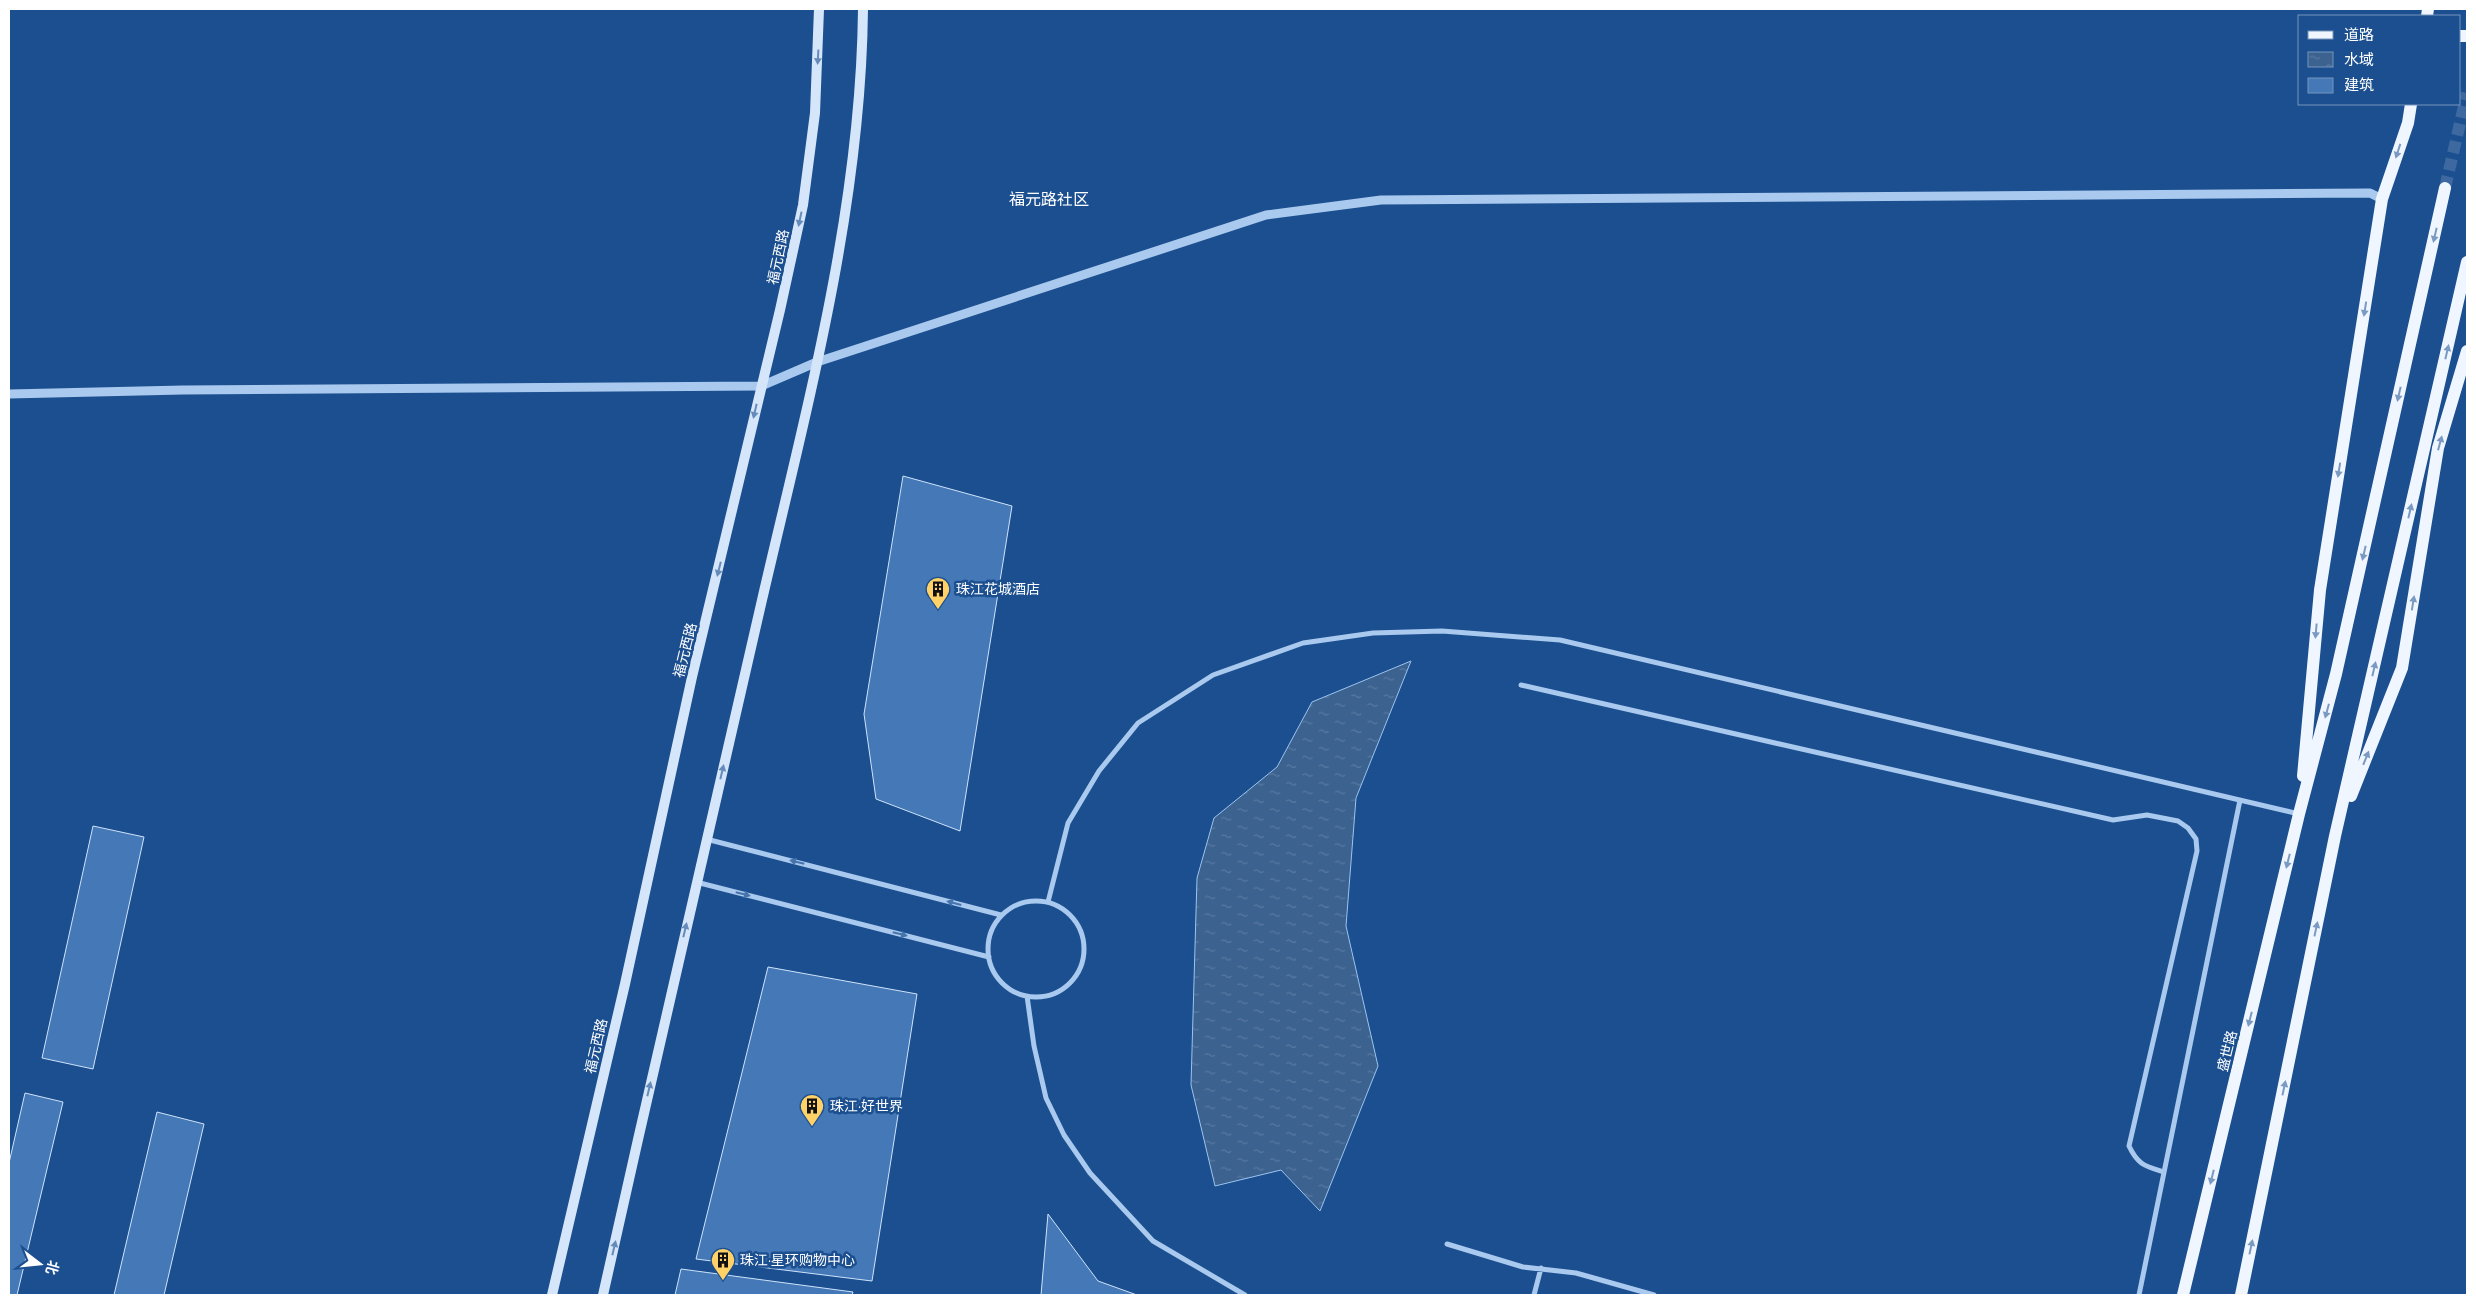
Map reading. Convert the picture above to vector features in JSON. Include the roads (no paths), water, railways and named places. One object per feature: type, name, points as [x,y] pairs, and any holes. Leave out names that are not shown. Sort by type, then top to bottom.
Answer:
[{"type":"main road","name":"福元西路","points":[[552,1295],[625,984],[692,677],[780,310],[802,205],[815,112],[819,9]]},
{"type":"main road","points":[[604,1295],[696,882],[817,362],[848,196],[860,95],[863,9]]},
{"type":"main road","points":[[2299,814],[2320,590],[2382,199],[2413,105]]},
{"type":"main road","points":[[2299,814],[2338,665],[2445,188]]},
{"type":"main road","points":[[2241,1295],[2335,836],[2467,262]]},
{"type":"main road","points":[[2335,836],[2402,668],[2438,448],[2467,351]]},
{"type":"main road","name":"盛世路","points":[[2184,1295],[2299,814]]},
{"type":"street","points":[[9,394],[203,390],[761,386],[817,362],[1266,215],[1381,200],[2370,193],[2382,199]]},
{"type":"street","points":[[1048,902],[1068,824],[1099,771],[1138,723],[1212,675],[1303,643],[1373,633],[1442,631],[1560,640],[2299,814]]},
{"type":"street","points":[[1521,685],[2113,820],[2147,815],[2178,821],[2188,828],[2196,839],[2197,851],[2129,1146],[2135,1160],[2145,1166],[2164,1172]]},
{"type":"street","points":[[2139,1295],[2240,800]]},
{"type":"street","points":[[706,839],[1001,915]]},
{"type":"street","points":[[696,882],[989,957]]},
{"type":"street","points":[[1031,900],[1048,902],[1065,910],[1077,923],[1084,941],[1083,959],[1076,976],[1062,989],[1045,996],[1027,996],[1009,989],[996,975],[989,957],[988,942],[993,928],[1001,915],[1015,905],[1031,900]]},
{"type":"street","points":[[1027,996],[1034,1046],[1046,1098],[1064,1135],[1090,1173],[1154,1241],[1245,1295]]},
{"type":"street","points":[[1447,1244],[1523,1267],[1576,1273],[1654,1295]]},
{"type":"street","points":[[1534,1295],[1540,1268]]},
{"type":"water","points":[[1411,661],[1356,798],[1346,926],[1378,1066],[1320,1211],[1281,1170],[1215,1186],[1191,1085],[1197,878],[1214,818],[1277,767],[1312,702]]},
{"type":"tunnel","points":[[2445,188],[2467,93]]},
{"type":"place","name":"珠江花城酒店","points":[[938,610]]},
{"type":"place","name":"珠江·好世界","points":[[812,1127]]},
{"type":"place","name":"珠江·星环购物中心","points":[[723,1281]]},
{"type":"district","name":"福元路社区","points":[[1049,199]]}]
